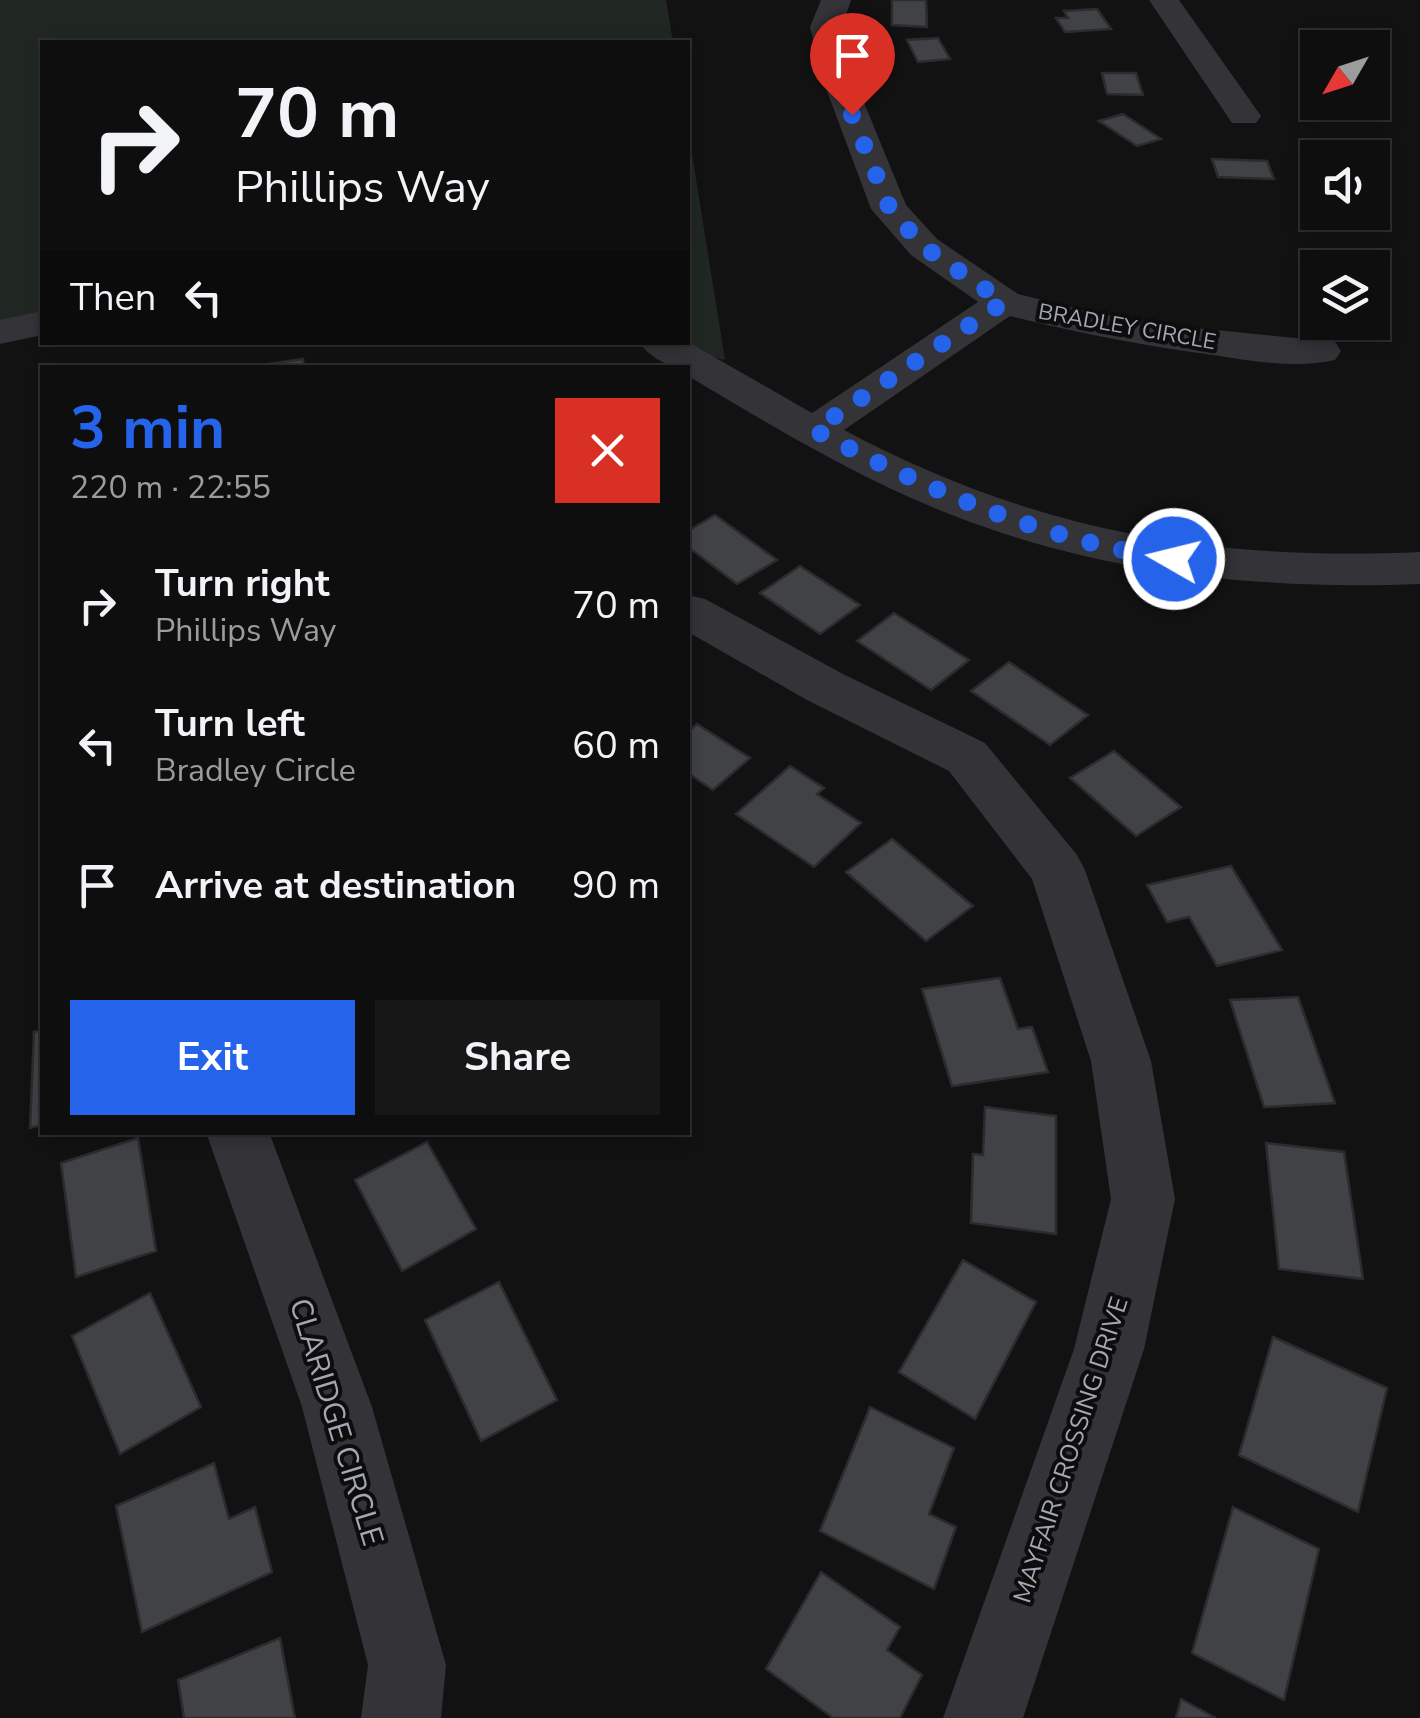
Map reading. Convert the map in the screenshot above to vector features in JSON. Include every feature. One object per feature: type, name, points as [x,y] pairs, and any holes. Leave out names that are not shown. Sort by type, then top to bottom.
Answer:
[{"type":"street","name":"BRADLEY CIRCLE","points":[[836,0],[826,27],[840,84],[890,209],[924,247],[1004,302],[1088,324],[1255,349],[1321,350]]},
{"type":"street","points":[[1164,0],[1244,116]]},
{"type":"street","points":[[814,430],[1004,302]]},
{"type":"street","points":[[0,332],[40,323]]},
{"type":"street","points":[[664,345],[912,482],[1027,526],[1113,550],[1236,568],[1332,574],[1420,568]]},
{"type":"street","name":"MAYFAIR CROSSING DRIVE","points":[[690,611],[825,687],[967,757],[1057,870],[1121,1061],[1143,1199],[1109,1349],[983,1718]]},
{"type":"street","name":"CLARIDGE CIRCLE","points":[[237,1135],[337,1406],[407,1666],[400,1718]]},
{"type":"shaded area","points":[[0,0],[666,0],[673,40],[40,40],[40,334],[0,340]]},
{"type":"shaded area","points":[[690,141],[725,360],[667,345],[690,345]]},
{"type":"building","points":[[892,0],[926,0],[927,27],[892,25]]},
{"type":"building","points":[[1097,9],[1111,29],[1065,32],[1056,18],[1068,18],[1064,11]]},
{"type":"building","points":[[938,38],[950,59],[918,62],[907,40]]},
{"type":"building","points":[[1102,73],[1136,73],[1143,95],[1107,94]]},
{"type":"building","points":[[1123,114],[1161,139],[1137,146],[1099,121]]},
{"type":"building","points":[[1212,159],[1267,161],[1274,179],[1218,177]]},
{"type":"building","points":[[303,359],[304,365],[260,365]]},
{"type":"building","points":[[715,515],[777,560],[737,584],[690,549],[690,530]]},
{"type":"building","points":[[800,566],[860,605],[820,634],[760,593]]},
{"type":"building","points":[[894,613],[969,660],[931,690],[857,641]]},
{"type":"building","points":[[1009,662],[1088,715],[1050,745],[971,691]]},
{"type":"building","points":[[697,724],[750,758],[713,790],[690,774],[690,730]]},
{"type":"building","points":[[1114,751],[1181,807],[1136,836],[1070,778]]},
{"type":"building","points":[[790,766],[824,788],[817,794],[861,823],[814,867],[736,814]]},
{"type":"building","points":[[892,839],[973,906],[926,941],[846,872]]},
{"type":"building","points":[[1231,866],[1282,950],[1217,966],[1189,917],[1167,922],[1147,885]]},
{"type":"building","points":[[1000,978],[1018,1029],[1032,1027],[1048,1072],[952,1086],[922,989]]},
{"type":"building","points":[[1298,997],[1335,1103],[1264,1107],[1230,1000]]},
{"type":"building","points":[[40,1030],[40,1126],[30,1128],[34,1032]]},
{"type":"building","points":[[985,1107],[1056,1116],[1056,1234],[971,1223],[973,1154],[983,1155]]},
{"type":"building","points":[[138,1138],[156,1251],[76,1277],[61,1163]]},
{"type":"building","points":[[427,1142],[476,1229],[402,1271],[355,1180]]},
{"type":"building","points":[[1266,1143],[1344,1152],[1363,1279],[1279,1269]]},
{"type":"building","points":[[963,1260],[1036,1302],[975,1419],[899,1372]]},
{"type":"building","points":[[499,1282],[557,1400],[481,1441],[425,1320]]},
{"type":"building","points":[[150,1293],[201,1407],[120,1454],[72,1336]]},
{"type":"building","points":[[1273,1337],[1387,1388],[1358,1512],[1239,1455]]},
{"type":"building","points":[[870,1407],[954,1448],[929,1514],[956,1527],[934,1589],[820,1531]]},
{"type":"building","points":[[214,1463],[229,1519],[255,1507],[272,1572],[142,1632],[116,1506]]},
{"type":"building","points":[[1233,1507],[1319,1549],[1284,1700],[1192,1653]]},
{"type":"building","points":[[821,1572],[900,1627],[887,1650],[922,1675],[900,1718],[833,1718],[766,1669]]},
{"type":"building","points":[[280,1638],[295,1718],[184,1718],[178,1680]]},
{"type":"building","points":[[1181,1699],[1216,1718],[1176,1718]]},
{"type":"route","points":[[852,115],[890,209],[924,247],[1004,302],[814,430],[912,482],[1027,526],[1113,550],[1174,559]]}]
